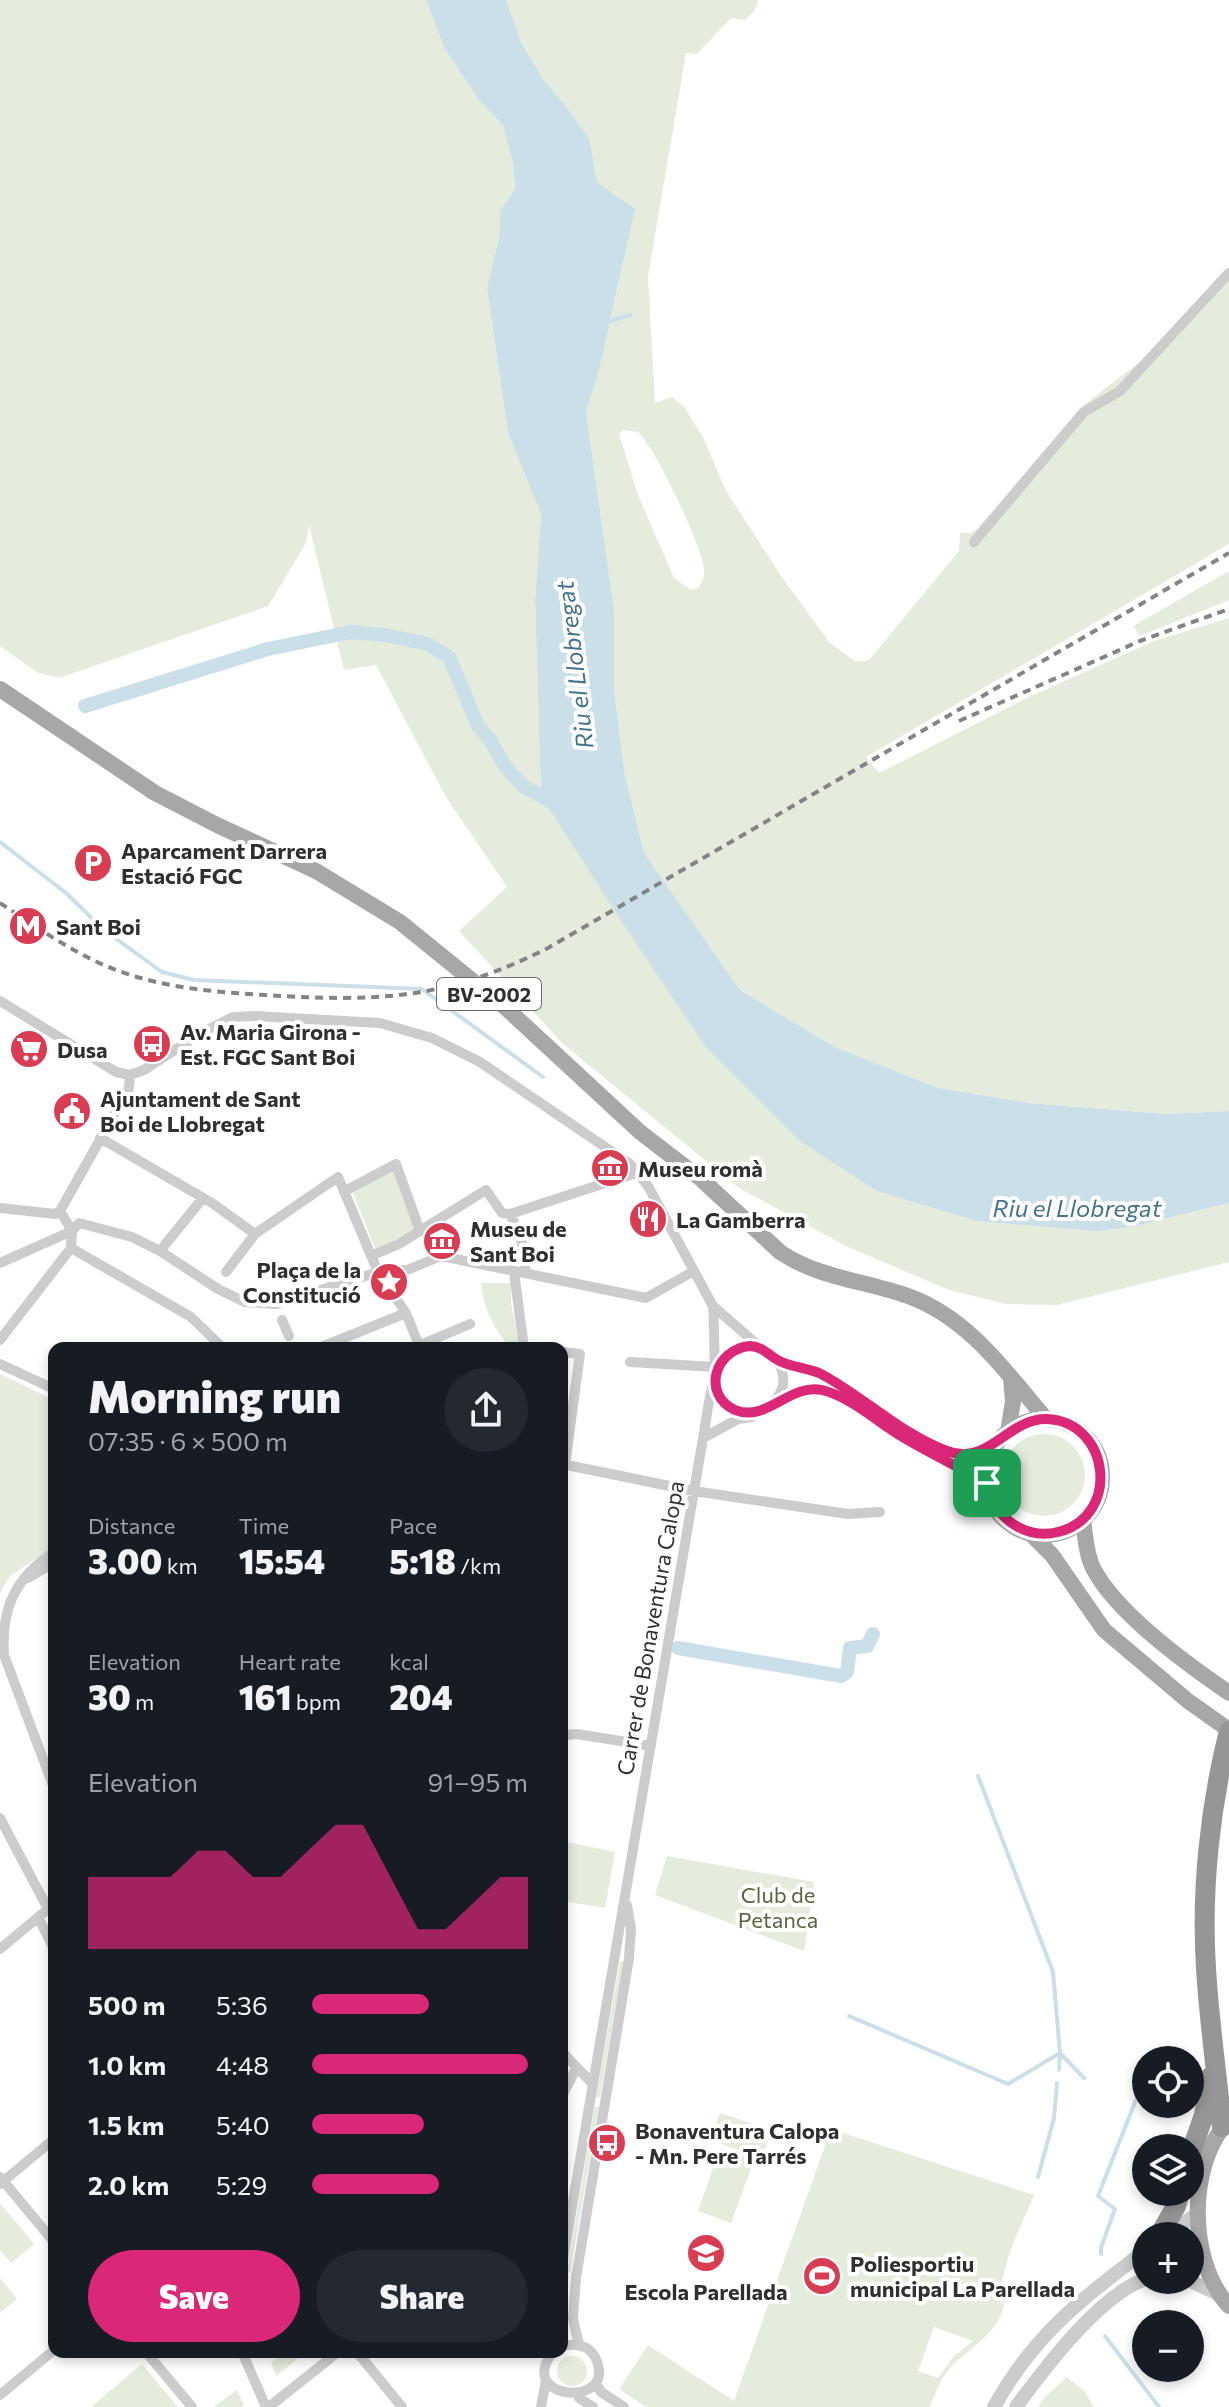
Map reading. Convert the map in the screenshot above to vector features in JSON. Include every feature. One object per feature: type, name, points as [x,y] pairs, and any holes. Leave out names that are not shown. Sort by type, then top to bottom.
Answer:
[{"type":"highway","points":[[1226,2123],[1206,1967],[1206,1910],[1209,1848],[1229,1730]]},
{"type":"highway","points":[[1197,2134],[1204,2115],[1215,2054]]},
{"type":"main road","name":"BV-2002","points":[[0,689],[155,793],[328,877],[400,922],[482,988],[640,1132],[712,1189],[780,1252],[820,1272],[893,1291],[933,1307],[961,1325],[1046,1419]]},
{"type":"main road","points":[[1011,1378],[1013,1401],[1003,1437],[988,1464],[987,1483],[991,1500],[1001,1514],[1029,1532],[1052,1555],[1104,1630],[1188,1701],[1229,1730]]},
{"type":"main road","points":[[1003,1437],[1026,1422],[1046,1419],[1078,1430],[1098,1454],[1101,1486],[1095,1504],[1083,1519],[1055,1533],[1029,1532]]},
{"type":"main road","points":[[1083,1519],[1092,1567],[1119,1602],[1198,1672],[1229,1693]]},
{"type":"main road","points":[[1224,2300],[1205,2266],[1197,2214],[1205,2161],[1226,2123]]},
{"type":"street","points":[[974,542],[1084,412],[1120,391],[1229,273]]},
{"type":"street","points":[[0,1001],[116,1072],[130,1075],[144,1070],[201,1033],[233,1017],[380,1023],[422,1035],[480,1062],[611,1149],[639,1172],[713,1306],[777,1360],[821,1373],[912,1434],[947,1451],[968,1454],[982,1451],[1003,1437]]},
{"type":"street","points":[[0,1208],[55,1214],[60,1211],[129,1088],[130,1075]]},
{"type":"street","points":[[100,1138],[212,1203],[255,1234]]},
{"type":"street","points":[[345,1191],[396,1164],[420,1231]]},
{"type":"street","points":[[371,1254],[399,1244],[486,1190],[502,1213],[510,1214],[639,1172]]},
{"type":"street","points":[[226,1272],[255,1234],[338,1177],[371,1254],[373,1274],[406,1315],[418,1342]]},
{"type":"street","points":[[160,1251],[202,1199]]},
{"type":"street","points":[[0,1340],[71,1248],[72,1231],[60,1211]]},
{"type":"street","points":[[510,1214],[521,1238],[526,1273]]},
{"type":"street","points":[[0,1263],[72,1231],[79,1223],[113,1230],[160,1251],[218,1289],[245,1302],[276,1304],[373,1274],[409,1269],[441,1256],[646,1298],[694,1271]]},
{"type":"street","points":[[71,1248],[191,1317],[217,1342]]},
{"type":"street","points":[[514,1272],[523,1342]]},
{"type":"street","points":[[713,1306],[719,1394],[731,1407],[748,1413],[765,1409],[776,1399],[782,1387],[782,1373],[777,1360]]},
{"type":"street","points":[[334,1342],[406,1315]]},
{"type":"street","points":[[282,1320],[289,1336]]},
{"type":"street","points":[[431,1342],[470,1324]]},
{"type":"street","name":"Carrer de Bonaventura Calopa","points":[[568,2229],[716,1372],[729,1352],[745,1346],[761,1348]]},
{"type":"street","points":[[568,1353],[580,1354],[568,1436]]},
{"type":"street","points":[[630,1362],[716,1372]]},
{"type":"street","points":[[0,1364],[48,1386]]},
{"type":"street","points":[[703,1438],[738,1419],[753,1417],[794,1392],[819,1389],[841,1397],[914,1445],[987,1483]]},
{"type":"street","points":[[568,1465],[694,1491],[848,1514],[880,1512]]},
{"type":"street","points":[[48,1556],[18,1583],[3,1638],[4,1655],[48,1772]]},
{"type":"street","points":[[18,1583],[48,1566]]},
{"type":"street","points":[[568,1736],[651,1746]]},
{"type":"street","points":[[0,1818],[48,1902]]},
{"type":"street","name":"Carrer de Bonaventura Calopa","points":[[579,2345],[573,2319],[576,2278],[631,1929],[627,1887]]},
{"type":"street","points":[[0,1949],[48,1909]]},
{"type":"street","points":[[38,1917],[48,1937]]},
{"type":"street","name":"Carrer de Bonaventura Calopa","points":[[615,1955],[621,1939],[631,1929]]},
{"type":"street","points":[[568,2059],[592,2083]]},
{"type":"street","points":[[568,2084],[576,2069]]},
{"type":"street","points":[[48,2144],[1,2181],[48,2235]]},
{"type":"street","points":[[1184,2222],[1197,2214]]},
{"type":"street","points":[[994,2407],[1026,2355],[1062,2316],[1132,2261]]},
{"type":"street","points":[[1016,2407],[1047,2364],[1088,2321],[1132,2287]]},
{"type":"street","points":[[1204,2289],[1224,2300]]},
{"type":"street","points":[[568,2346],[587,2348],[597,2360],[599,2376],[586,2395],[571,2400]]},
{"type":"street","points":[[0,2395],[48,2355]]},
{"type":"street","points":[[151,2358],[192,2407]]},
{"type":"street","points":[[245,2358],[267,2407],[330,2358]]},
{"type":"street","points":[[362,2358],[402,2407]]},
{"type":"street","points":[[541,2407],[548,2358]]},
{"type":"street","points":[[546,2381],[555,2393],[593,2407]]},
{"type":"street","points":[[596,2383],[601,2392],[624,2407]]},
{"type":"green space","points":[[0,0],[426,0],[446,49],[480,101],[503,125],[513,163],[515,189],[500,211],[500,233],[487,290],[508,433],[541,514],[535,600],[541,796],[705,1046],[1135,1226],[1229,1203],[1229,1262],[1057,1305],[1006,1304],[949,1290],[848,1247],[739,1188],[563,1044],[459,931],[507,887],[446,797],[376,665],[344,670],[309,525],[306,543],[268,606],[59,678],[38,673],[0,646]]},
{"type":"green space","points":[[506,0],[758,0],[755,10],[745,20],[731,18],[697,54],[686,53],[648,277],[655,403],[672,397],[685,408],[703,437],[726,491],[781,576],[829,642],[856,662],[869,660],[959,551],[960,533],[971,533],[977,529],[1080,408],[1141,361],[1229,268],[1229,544],[866,757],[879,773],[1031,696],[1154,641],[1229,618],[1229,1111],[1167,1114],[1028,1103],[938,1088],[835,1047],[740,990],[644,853],[625,776],[614,689],[614,610],[586,412],[599,371],[624,260],[597,182],[590,140],[543,79],[521,42]],"holes":[[[623,430],[638,432],[667,477],[696,542],[704,573],[698,588],[691,590],[674,578],[638,495],[619,434]]]},
{"type":"green space","points":[[1229,571],[1229,600],[1140,636],[1133,626]]},
{"type":"green space","points":[[395,1169],[415,1230],[376,1251],[353,1193]]},
{"type":"green space","points":[[481,1283],[511,1283],[511,1303],[519,1342],[506,1342],[494,1326]]},
{"type":"green space","points":[[0,1374],[48,1397],[48,1550],[10,1576],[0,1593]]},
{"type":"green space","points":[[1044,1434],[1060,1437],[1073,1446],[1082,1459],[1085,1475],[1082,1491],[1073,1504],[1060,1513],[1044,1516],[1028,1513],[1015,1504],[1006,1491],[1003,1475],[1006,1459],[1015,1446],[1028,1437]]},
{"type":"green space","points":[[568,1842],[615,1852],[605,1908],[568,1902]]},
{"type":"green space","name":"Club de Petanca","points":[[667,1856],[814,1882],[804,1951],[655,1895]]},
{"type":"green space","points":[[620,1961],[624,1962],[600,2097],[596,2097]]},
{"type":"green space","points":[[595,2106],[599,2107],[570,2273],[568,2266]]},
{"type":"green space","points":[[720,2113],[772,2130],[762,2158],[710,2140]]},
{"type":"green space","points":[[831,2129],[1034,2195],[1003,2276],[1001,2304],[1005,2300],[1002,2312],[984,2338],[947,2372],[930,2407],[646,2407],[619,2389],[648,2345],[734,2401]],"holes":[[[934,2327],[973,2341],[953,2357],[938,2378],[918,2371]]]},
{"type":"green space","points":[[720,2148],[754,2160],[731,2223],[698,2211]]},
{"type":"green space","points":[[0,2203],[34,2244],[11,2263],[0,2250]]},
{"type":"green space","points":[[0,2278],[17,2299],[0,2313]]},
{"type":"green space","points":[[578,2357],[586,2365],[586,2377],[578,2385],[566,2385],[558,2377],[558,2365],[564,2358]]},
{"type":"green space","points":[[277,2358],[298,2358],[276,2376],[271,2363]]},
{"type":"green space","points":[[142,2364],[178,2407],[91,2407]]},
{"type":"green space","points":[[1067,2377],[1085,2392],[1094,2407],[1038,2407],[1044,2398]]},
{"type":"green space","points":[[237,2390],[244,2405],[214,2407]]},
{"type":"water","name":"Riu el Llobregat","points":[[426,0],[506,0],[521,42],[543,79],[590,140],[597,182],[635,209],[599,371],[586,412],[614,610],[614,689],[625,776],[644,853],[740,990],[835,1047],[938,1088],[1028,1103],[1167,1114],[1229,1111],[1229,1203],[1135,1226],[1097,1231],[977,1221],[877,1191],[800,1141],[705,1046],[541,796],[535,600],[541,514],[508,433],[487,289],[500,233],[500,211],[515,189],[513,163],[503,125],[480,101],[445,49]]},
{"type":"waterway","points":[[606,322],[630,315]]},
{"type":"waterway","points":[[85,706],[268,649],[351,632],[385,635],[428,644],[449,657],[478,726],[505,766],[524,787],[556,804]]},
{"type":"waterway","points":[[0,842],[66,893],[104,930],[162,972],[194,980],[422,989],[543,1077]]},
{"type":"waterway","points":[[678,1648],[841,1676],[847,1672],[850,1648],[867,1646],[873,1634]]},
{"type":"waterway","points":[[978,1776],[1053,1972],[1059,2070]]},
{"type":"waterway","points":[[849,2016],[1008,2084],[1060,2053],[1084,2078]]},
{"type":"waterway","points":[[1038,2177],[1054,2118],[1057,2083]]},
{"type":"waterway","points":[[1101,2254],[1115,2209],[1098,2196],[1132,2110]]},
{"type":"waterway","points":[[1105,2336],[1159,2407]]},
{"type":"railway","points":[[0,903],[56,940],[100,964],[152,981],[227,992],[343,998],[410,994],[443,988],[511,965],[548,948],[1229,553]]},
{"type":"railway","points":[[959,721],[1140,641],[1229,609]]},
{"type":"place","name":"Aparcament Darrera Estació FGC","points":[[93,863]]},
{"type":"place","name":"Sant Boi","points":[[28,926]]},
{"type":"place","name":"Av. Maria Girona - Est. FGC Sant Boi","points":[[152,1044]]},
{"type":"place","name":"Dusa","points":[[29,1049]]},
{"type":"place","name":"Ajuntament de Sant Boi de Llobregat","points":[[72,1111]]},
{"type":"place","name":"Museu romà","points":[[610,1168]]},
{"type":"place","name":"La Gamberra","points":[[648,1219]]},
{"type":"place","name":"Museu de Sant Boi","points":[[442,1241]]},
{"type":"place","name":"Plaça de la Constitució","points":[[389,1282]]},
{"type":"place","name":"Bonaventura Calopa - Mn. Pere Tarrés","points":[[607,2143]]},
{"type":"place","name":"Escola Parellada","points":[[706,2253]]},
{"type":"place","name":"Poliesportiu municipal La Parellada","points":[[822,2276]]},
{"type":"route","points":[[739,1347],[761,1348],[777,1360],[821,1373],[912,1434],[955,1453],[982,1451],[1014,1428],[1032,1420],[1057,1420],[1086,1437],[1098,1454],[1102,1472],[1100,1492],[1088,1514],[1067,1529],[1048,1534],[1029,1532],[1009,1522],[994,1505],[987,1483],[914,1445],[841,1397],[819,1389],[794,1392],[754,1412],[736,1410],[722,1399],[717,1388],[719,1365],[729,1352],[739,1347]]}]
